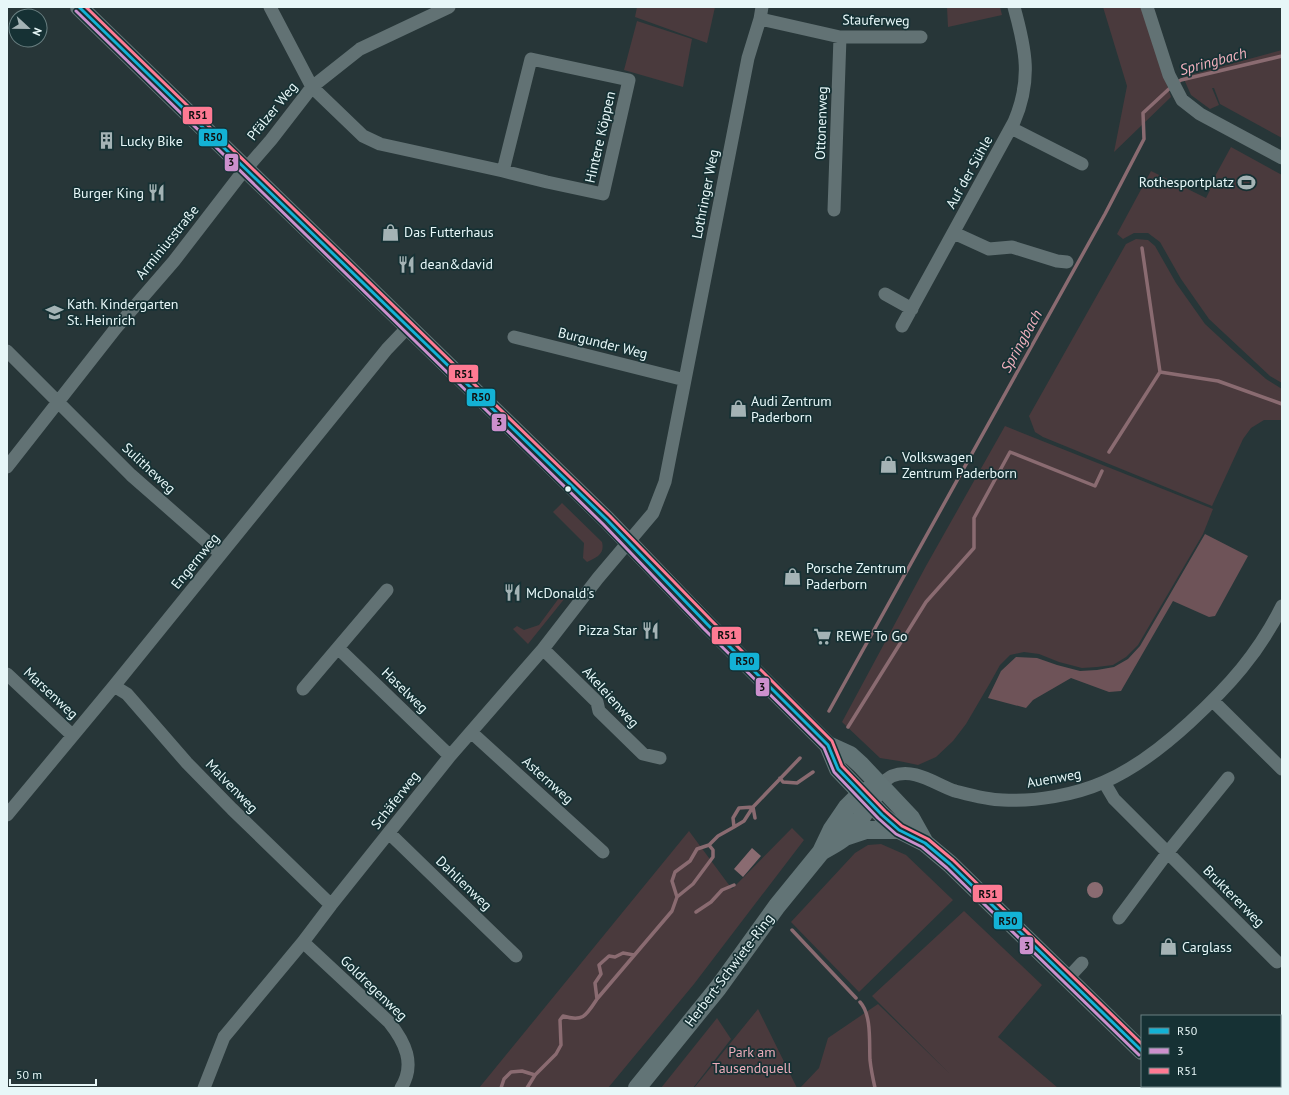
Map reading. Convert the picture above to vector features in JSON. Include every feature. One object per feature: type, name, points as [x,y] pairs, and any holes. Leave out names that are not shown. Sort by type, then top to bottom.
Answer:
[{"type":"main road","points":[[79,7],[607,520],[707,624],[828,745],[850,755],[911,818],[925,842]]},
{"type":"main road","points":[[828,745],[838,769],[865,799],[899,830],[925,842],[950,864],[1141,1050]]},
{"type":"main road","name":"Herbert-Schwiete-Ring","points":[[637,1088],[718,988],[777,906],[821,852],[832,829],[848,806],[865,799],[880,785]]},
{"type":"main road","name":"Herbert-Schwiete-Ring","points":[[821,852],[845,837],[862,819],[865,799]]},
{"type":"main road","points":[[845,837],[866,830],[899,830]]},
{"type":"street","name":"Pfälzer Weg","points":[[245,169],[271,140],[312,87],[270,7]]},
{"type":"street","points":[[312,87],[360,49],[449,7]]},
{"type":"street","name":"Auf der Sühle","points":[[902,326],[1019,112],[1024,95],[1026,62],[1022,35],[1014,7]]},
{"type":"street","points":[[1146,7],[1173,84],[1186,104],[1200,114],[1282,158]]},
{"type":"street","name":"Stauferweg","points":[[761,13],[840,37],[921,37]]},
{"type":"street","name":"Lothringer Weg","points":[[628,543],[652,513],[665,482],[748,58],[761,13]]},
{"type":"street","name":"Ottonenweg","points":[[834,210],[840,37]]},
{"type":"street","name":"Hintere Köppen","points":[[312,87],[363,136],[380,144],[603,194],[631,77],[531,59],[503,171]]},
{"type":"street","name":"Auf der Sühle","points":[[1011,128],[1082,164]]},
{"type":"street","name":"Arminiusstraße","points":[[7,466],[116,328],[174,261],[245,169]]},
{"type":"street","points":[[954,233],[989,248],[1012,247],[1067,262]]},
{"type":"street","points":[[885,294],[912,309]]},
{"type":"street","name":"Engernweg","points":[[7,815],[114,686],[387,349],[408,327]]},
{"type":"street","name":"Burgunder Weg","points":[[514,337],[685,380]]},
{"type":"street","name":"Sulitheweg","points":[[7,351],[131,475],[221,554]]},
{"type":"street","name":"Schäferweg","points":[[204,1088],[224,1037],[303,942],[450,756],[543,649],[628,543]]},
{"type":"street","points":[[303,689],[387,590]]},
{"type":"street","name":"Auenweg","points":[[880,785],[891,777],[908,773],[916,774],[955,791],[1002,800],[1018,800],[1064,794],[1104,782],[1138,764],[1163,746],[1213,701],[1248,661],[1272,626],[1282,606]]},
{"type":"street","name":"Haselweg","points":[[338,648],[450,756]]},
{"type":"street","name":"Akeleienweg","points":[[543,649],[597,702],[599,711],[643,754],[660,758]]},
{"type":"street","name":"Marsenweg","points":[[7,674],[72,735]]},
{"type":"street","name":"Malvenweg","points":[[114,686],[127,694],[188,763],[227,804],[331,905]]},
{"type":"street","points":[[1213,701],[1282,769]]},
{"type":"street","name":"Asternweg","points":[[471,732],[603,852]]},
{"type":"street","points":[[1119,918],[1168,852],[1228,778]]},
{"type":"street","name":"Bruktererweg","points":[[1104,782],[1114,799],[1277,962]]},
{"type":"street","name":"Dahlienweg","points":[[389,833],[516,956]]},
{"type":"street","name":"Goldregenweg","points":[[303,942],[389,1022],[399,1035],[407,1052],[408,1065],[406,1081],[401,1088]]},
{"type":"street","points":[[1068,978],[1082,963]]},
{"type":"green space","points":[[637,7],[715,7],[707,43],[635,17]]},
{"type":"green space","points":[[947,7],[1000,7],[1002,15],[948,27]]},
{"type":"green space","points":[[1103,7],[1141,7],[1171,97],[1114,152],[1127,86]]},
{"type":"green space","points":[[637,21],[692,39],[683,87],[624,70]]},
{"type":"green space","points":[[1282,50],[1282,138],[1220,104],[1214,88],[1212,88],[1219,105],[1210,109],[1191,95],[1183,77]]},
{"type":"green space","points":[[1231,147],[1282,175],[1282,383],[1270,376],[1209,319],[1181,279],[1160,242],[1148,233],[1134,233],[1123,239],[1117,234],[1151,171],[1206,198],[1210,190],[1208,189]]},
{"type":"green space","points":[[1136,239],[1148,240],[1155,246],[1176,283],[1205,324],[1266,379],[1282,389],[1282,420],[1264,420],[1251,428],[1243,439],[1212,506],[1043,437],[1035,432],[1029,416],[1126,244]]},
{"type":"green space","points":[[1005,426],[1213,509],[1203,534],[1138,645],[1126,657],[1113,665],[1082,668],[1059,662],[1039,654],[1024,652],[1010,655],[1000,665],[966,724],[953,741],[936,757],[918,765],[880,758],[842,722],[926,566]]},
{"type":"green space","points":[[562,503],[602,542],[603,546],[601,552],[597,557],[587,562],[583,558],[584,543],[553,512]]},
{"type":"green space","points":[[559,598],[565,598],[528,644],[513,629],[517,626],[524,630],[539,625]]},
{"type":"green space","points":[[792,828],[804,840],[694,984],[608,1088],[479,1088],[689,831],[732,889]]},
{"type":"green space","points":[[881,844],[906,855],[953,900],[859,992],[791,922],[855,853],[868,845]]},
{"type":"green space","points":[[964,911],[1042,985],[998,1037],[1058,1088],[800,1088],[819,1068],[828,1038],[878,1004],[949,1073],[872,996]]},
{"type":"green space","name":"Park am Tausendquell","points":[[758,1009],[797,1088],[694,1088]]},
{"type":"green space","points":[[717,1018],[731,1039],[693,1088],[661,1088]]},
{"type":"shaded area","points":[[1205,534],[1248,556],[1215,616],[1209,617],[1173,601],[1121,691],[1109,692],[1071,678],[1033,700],[1026,708],[988,698],[1001,671],[1016,657],[1037,658],[1080,671],[1114,667],[1128,659],[1140,646]]},
{"type":"shaded area","points":[[752,848],[761,856],[743,877],[734,869]]},
{"type":"shaded area","points":[[1095,882],[1102,887],[1103,890],[1098,897],[1095,898],[1088,893],[1087,890],[1092,883]]},
{"type":"waterway","name":"Springbach","points":[[1176,83],[1181,80],[1282,56]]},
{"type":"waterway","name":"Springbach","points":[[829,711],[1105,214],[1144,139],[1143,113],[1171,87]]},
{"type":"waterway","points":[[1109,452],[1160,372],[1142,248]]},
{"type":"waterway","points":[[1160,372],[1218,381],[1282,404]]},
{"type":"waterway","points":[[848,727],[926,602],[974,548],[974,518],[1010,452],[1095,486],[1102,471]]},
{"type":"waterway","name":"Springbach","points":[[527,1088],[535,1075],[556,1054],[561,1045],[560,1020],[563,1016],[580,1018],[587,1013],[597,999],[672,911],[677,897],[672,881],[675,872],[690,861],[697,849],[709,845],[718,836],[734,827],[733,818],[739,808],[753,807],[800,758]]},
{"type":"waterway","points":[[780,778],[783,782],[797,783],[813,772]]},
{"type":"waterway","name":"Springbach","points":[[753,807],[755,818]]},
{"type":"waterway","name":"Springbach","points":[[734,827],[744,821],[753,807]]},
{"type":"waterway","name":"Springbach","points":[[677,897],[693,884],[713,857],[713,850],[709,845]]},
{"type":"waterway","points":[[696,912],[711,902],[722,890],[734,885]]},
{"type":"waterway","points":[[792,930],[856,998]]},
{"type":"waterway","name":"Springbach","points":[[597,999],[595,983],[601,974],[599,965],[609,956],[615,957],[623,953],[634,955]]},
{"type":"waterway","points":[[860,1002],[864,1008],[868,1022],[870,1060],[875,1088]]},
{"type":"waterway","name":"Springbach","points":[[501,1088],[504,1079],[511,1072],[522,1071],[535,1075]]},
{"type":"transit line","name":"R50","points":[[79,7],[607,520],[707,624],[828,745],[838,769],[882,815],[899,830],[925,843],[950,864],[1141,1050]]},
{"type":"transit line","name":"R51","points":[[86,7],[610,516],[832,741],[842,766],[885,811],[902,826],[928,839],[953,860],[1141,1043]]},
{"type":"transit line","name":"3","points":[[76,11],[603,524],[703,628],[824,748],[834,772],[878,818],[896,834],[922,847],[947,868],[1139,1055]]},
{"type":"place","name":"Lucky Bike","points":[[107,141]]},
{"type":"place","name":"Rothesportplatz","points":[[1247,182]]},
{"type":"place","name":"Burger King","points":[[157,193]]},
{"type":"place","name":"Das Futterhaus","points":[[391,232]]},
{"type":"place","name":"dean&david","points":[[407,264]]},
{"type":"place","name":"Kath. Kindergarten St. Heinrich","points":[[54,312]]},
{"type":"place","name":"Audi Zentrum Paderborn","points":[[738,409]]},
{"type":"place","name":"Volkswagen Zentrum Paderborn","points":[[889,465]]},
{"type":"place","name":"Porsche Zentrum Paderborn","points":[[793,576]]},
{"type":"place","name":"McDonald's","points":[[513,593]]},
{"type":"place","name":"Pizza Star","points":[[650,630]]},
{"type":"place","name":"REWE To Go","points":[[823,636]]},
{"type":"place","name":"Carglass","points":[[1169,947]]}]
